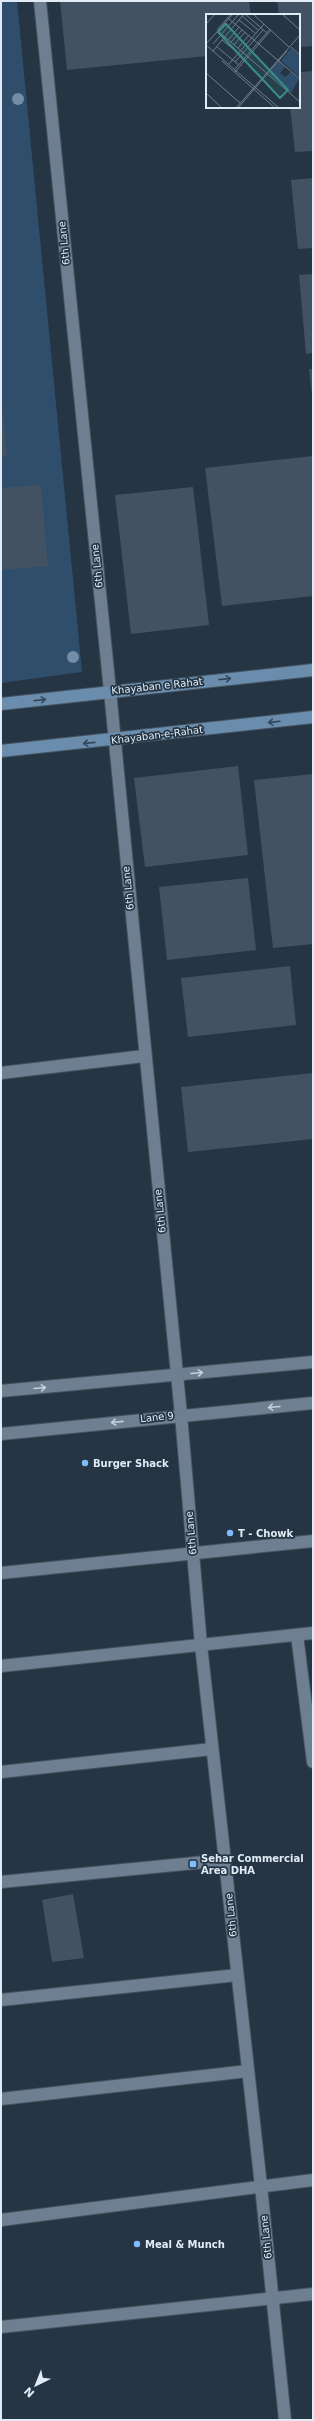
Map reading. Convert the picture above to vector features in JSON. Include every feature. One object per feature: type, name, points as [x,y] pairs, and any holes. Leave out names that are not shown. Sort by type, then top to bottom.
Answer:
[{"type":"street","name":"6th Lane","points":[[40,1],[181,1415],[201,1645],[261,2186],[285,2420]]},
{"type":"street","name":"Khayaban e Rahat","points":[[1,704],[313,670]]},
{"type":"street","name":"Khayaban-e-Rahat","points":[[1,751],[114,740],[313,717]]},
{"type":"street","points":[[1,1073],[144,1056]]},
{"type":"street","points":[[1,1391],[313,1362]]},
{"type":"street","name":"Lane 9","points":[[1,1434],[313,1403]]},
{"type":"street","points":[[1,1573],[313,1541]]},
{"type":"street","points":[[1,1666],[313,1633]]},
{"type":"street","points":[[297,1635],[313,1762]]},
{"type":"street","points":[[1,1772],[212,1749]]},
{"type":"street","points":[[1,1882],[225,1860]]},
{"type":"street","points":[[1,2000],[237,1976]]},
{"type":"street","points":[[1,2099],[248,2071]]},
{"type":"street","points":[[1,2220],[313,2180]]},
{"type":"street","points":[[1,2327],[313,2294]]},
{"type":"shaded area","points":[[1,1],[17,1],[82,672],[1,683]]},
{"type":"building","points":[[60,1],[249,1],[251,14],[206,14],[206,56],[67,70]]},
{"type":"building","points":[[277,1],[313,1],[313,46],[300,47],[300,14],[279,14]]},
{"type":"building","points":[[313,71],[313,151],[295,152],[290,108],[300,108],[300,72]]},
{"type":"building","points":[[313,178],[313,248],[298,249],[291,180]]},
{"type":"building","points":[[313,274],[313,353],[306,354],[299,275]]},
{"type":"building","points":[[309,369],[313,369],[313,395],[312,395]]},
{"type":"building","points":[[1,393],[7,456],[1,457]]},
{"type":"building","points":[[313,456],[313,596],[222,606],[205,468]]},
{"type":"building","points":[[41,485],[48,566],[1,570],[1,488]]},
{"type":"building","points":[[193,487],[209,625],[131,634],[115,495]]},
{"type":"building","points":[[238,766],[248,855],[145,867],[134,778]]},
{"type":"building","points":[[313,774],[313,944],[273,948],[254,780]]},
{"type":"building","points":[[248,878],[256,950],[167,960],[159,887]]},
{"type":"building","points":[[290,966],[296,1025],[188,1037],[181,978]]},
{"type":"building","points":[[313,1073],[313,1139],[188,1152],[181,1087]]},
{"type":"building","points":[[73,1894],[84,1958],[52,1962],[42,1900]]},
{"type":"place","name":"Burger Shack","points":[[85,1463]]},
{"type":"place","name":"T - Chowk","points":[[230,1533]]},
{"type":"place","name":"Sehar Commercial Area DHA","points":[[193,1864]]},
{"type":"place","name":"Meal & Munch","points":[[137,2244]]}]
